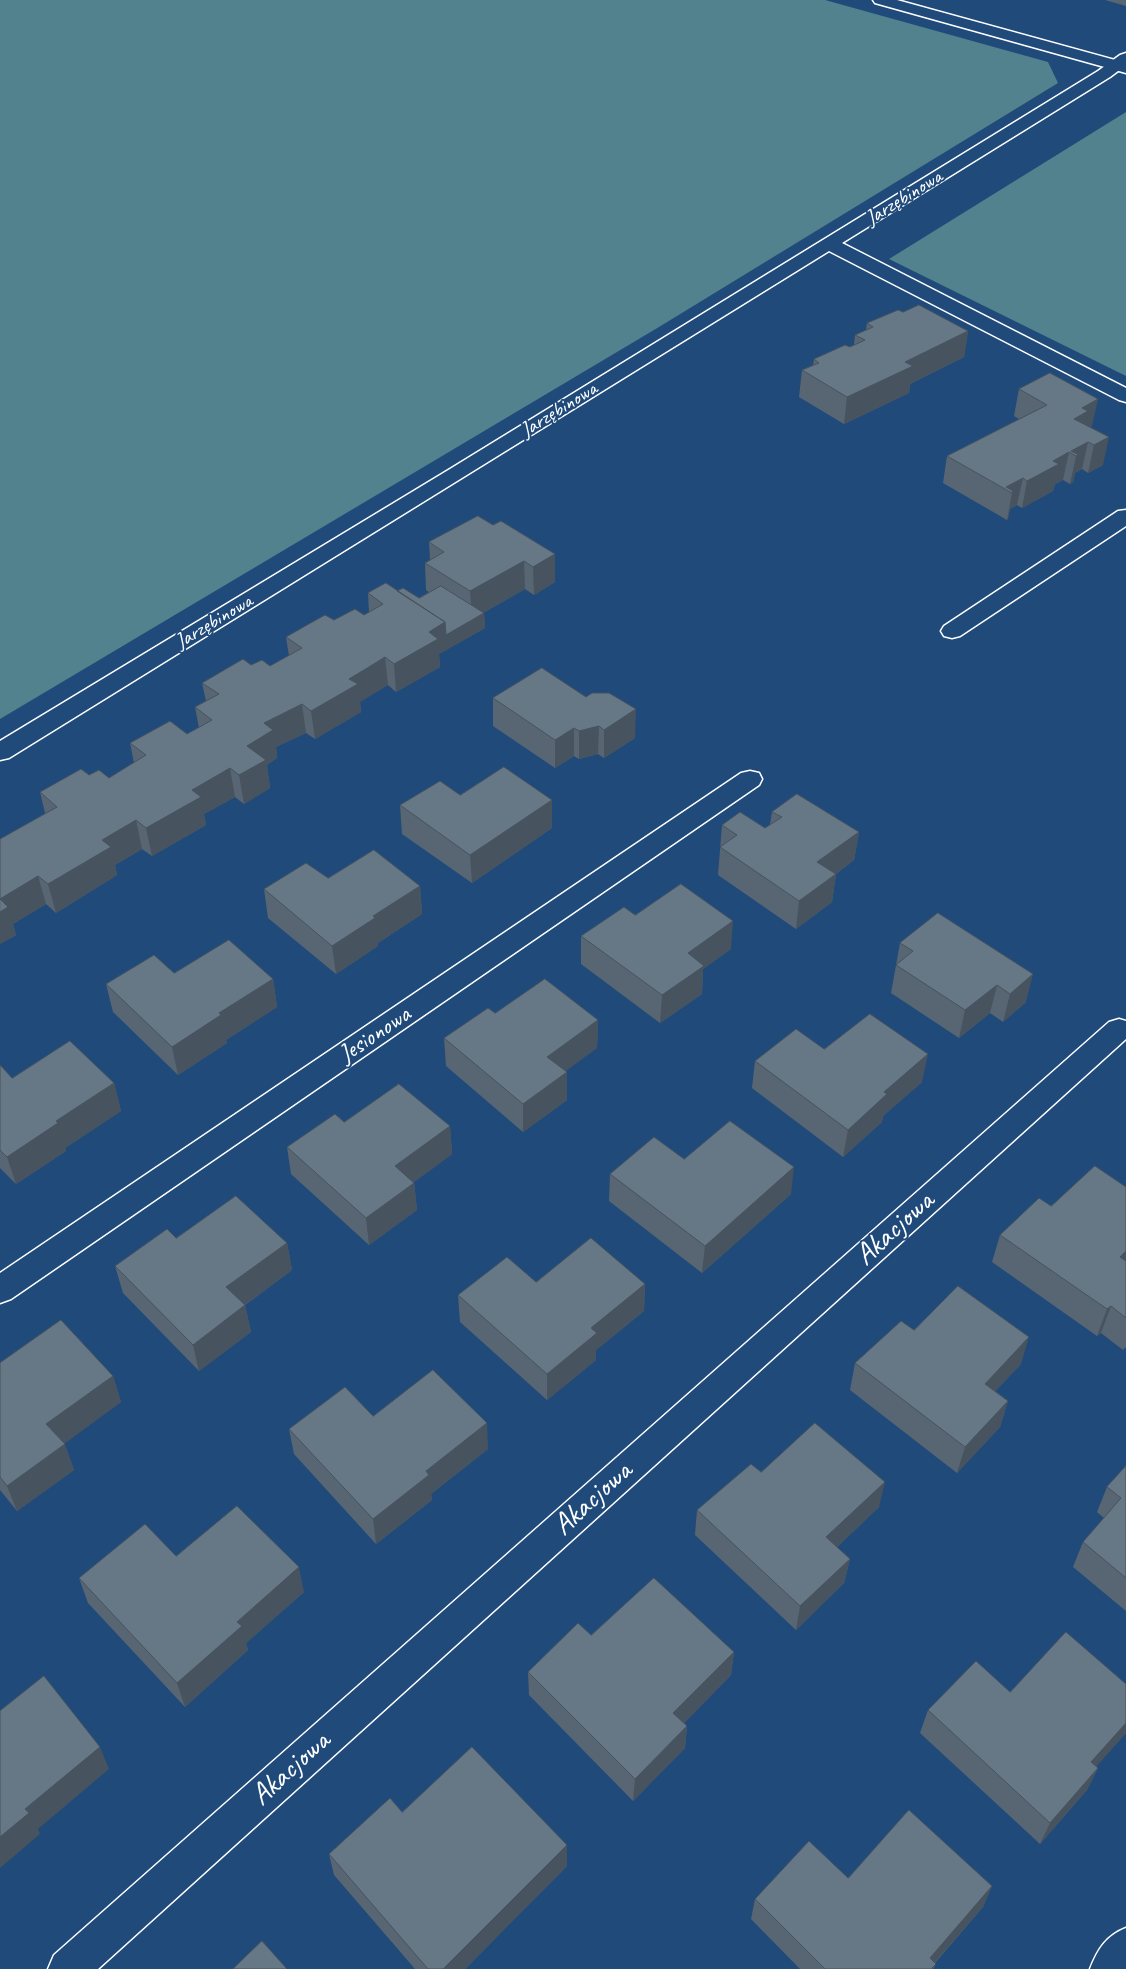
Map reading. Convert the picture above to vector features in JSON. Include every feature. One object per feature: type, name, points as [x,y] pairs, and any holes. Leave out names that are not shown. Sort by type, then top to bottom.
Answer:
[{"type":"street","points":[[880,0],[1123,64]]},
{"type":"street","name":"Jarzębinowa","points":[[0,752],[1123,64]]},
{"type":"street","points":[[829,244],[1126,396]]},
{"type":"street","points":[[952,631],[1126,516]]},
{"type":"street","name":"Jesionowa","points":[[0,1290],[750,779]]},
{"type":"street","name":"Akacjowa","points":[[68,1969],[1119,1029]]},
{"type":"street","points":[[1110,1969],[1126,1948]]},
{"type":"green space","points":[[0,0],[825,0],[1048,62],[1058,83],[659,327],[0,719]]},
{"type":"green space","points":[[1126,112],[1126,376],[889,259]]},
{"type":"building","points":[[919,305],[968,331],[905,362],[913,366],[847,397],[802,370],[819,363],[814,359],[845,345],[850,347],[865,340],[855,335],[873,327],[867,323],[898,310],[903,312]]},
{"type":"building","points":[[1050,373],[1098,399],[1082,408],[1088,411],[1074,419],[1109,437],[1094,445],[1088,442],[1071,451],[1079,455],[1076,456],[1069,452],[1053,461],[1059,464],[1027,481],[1023,478],[1006,487],[1013,491],[1012,493],[947,456],[1047,405],[1019,389]]},
{"type":"building","points":[[478,516],[493,525],[501,521],[555,554],[533,567],[524,561],[470,591],[425,563],[444,552],[429,542]]},
{"type":"building","points":[[386,583],[445,622],[429,632],[438,639],[394,664],[385,657],[349,679],[358,684],[311,711],[302,704],[264,723],[273,730],[247,746],[266,760],[239,775],[230,768],[192,790],[201,797],[146,828],[136,820],[102,840],[111,847],[48,884],[38,876],[0,899],[0,839],[57,807],[40,792],[81,769],[89,775],[99,770],[109,778],[146,755],[130,743],[170,721],[187,734],[212,720],[195,707],[219,694],[202,683],[243,659],[251,665],[262,660],[270,666],[302,648],[286,637],[325,615],[334,620],[355,609],[364,615],[383,604],[368,593]]},
{"type":"building","points":[[441,586],[484,613],[446,635],[445,622],[397,591],[403,588],[419,598]]},
{"type":"building","points":[[542,668],[586,697],[592,693],[609,693],[636,709],[604,730],[599,726],[579,731],[574,728],[555,740],[493,698]]},
{"type":"building","points":[[504,767],[552,800],[470,855],[400,805],[440,781],[460,795]]},
{"type":"building","points":[[797,794],[859,832],[817,862],[836,874],[799,901],[720,847],[737,835],[722,825],[740,812],[765,828],[782,817],[772,812]]},
{"type":"building","points":[[374,850],[420,886],[373,916],[375,918],[332,946],[264,889],[306,863],[328,878]]},
{"type":"building","points":[[681,884],[733,921],[688,953],[704,966],[662,995],[581,936],[624,907],[635,915]]},
{"type":"building","points":[[0,899],[8,907],[0,912]]},
{"type":"building","points":[[938,913],[1033,974],[1010,994],[997,985],[965,1010],[896,965],[913,951],[900,943]]},
{"type":"building","points":[[229,940],[273,979],[219,1013],[221,1015],[172,1047],[106,984],[154,955],[174,973]]},
{"type":"building","points":[[545,979],[598,1020],[547,1057],[567,1072],[523,1104],[444,1038],[488,1008],[495,1013]]},
{"type":"building","points":[[870,1014],[928,1054],[884,1092],[887,1094],[848,1130],[755,1061],[796,1029],[824,1049]]},
{"type":"building","points":[[70,1041],[114,1083],[56,1121],[58,1123],[7,1157],[0,1150],[0,1065],[12,1078]]},
{"type":"building","points":[[399,1084],[450,1126],[395,1166],[414,1183],[366,1218],[287,1147],[335,1114],[344,1122]]},
{"type":"building","points":[[730,1121],[794,1167],[705,1246],[610,1174],[654,1137],[684,1159]]},
{"type":"building","points":[[1095,1166],[1126,1187],[1126,1251],[1120,1257],[1126,1261],[1126,1318],[1111,1306],[1107,1309],[1000,1235],[1039,1198],[1051,1206]]},
{"type":"building","points":[[236,1196],[287,1243],[226,1287],[245,1305],[193,1345],[115,1266],[167,1229],[176,1238]]},
{"type":"building","points":[[591,1238],[645,1284],[591,1328],[597,1333],[547,1374],[458,1295],[507,1257],[536,1282]]},
{"type":"building","points":[[958,1286],[1029,1337],[985,1384],[1008,1401],[965,1447],[855,1363],[901,1321],[914,1330]]},
{"type":"building","points":[[61,1320],[113,1376],[46,1424],[65,1444],[7,1486],[0,1477],[0,1363]]},
{"type":"building","points":[[433,1370],[487,1423],[426,1471],[429,1475],[373,1519],[289,1429],[345,1387],[373,1416]]},
{"type":"building","points":[[815,1423],[885,1482],[826,1537],[850,1559],[800,1606],[697,1510],[751,1464],[761,1472]]},
{"type":"building","points":[[1126,1466],[1126,1578],[1083,1542],[1121,1498],[1107,1487]]},
{"type":"building","points":[[237,1506],[299,1567],[237,1622],[242,1626],[177,1683],[79,1578],[145,1524],[176,1556]]},
{"type":"building","points":[[654,1578],[734,1652],[673,1713],[687,1726],[635,1779],[528,1672],[578,1623],[591,1635]]},
{"type":"building","points":[[1066,1632],[1126,1684],[1126,1723],[1091,1762],[1098,1768],[1050,1823],[928,1710],[976,1661],[1010,1692]]},
{"type":"building","points":[[44,1676],[100,1747],[25,1809],[29,1813],[0,1837],[0,1711]]},
{"type":"building","points":[[472,1747],[567,1845],[443,1969],[428,1969],[329,1854],[390,1798],[402,1812]]},
{"type":"building","points":[[909,1810],[992,1886],[930,1958],[936,1964],[931,1969],[825,1969],[755,1899],[809,1841],[848,1878]]},
{"type":"building","points":[[262,1941],[287,1969],[233,1969]]}]
